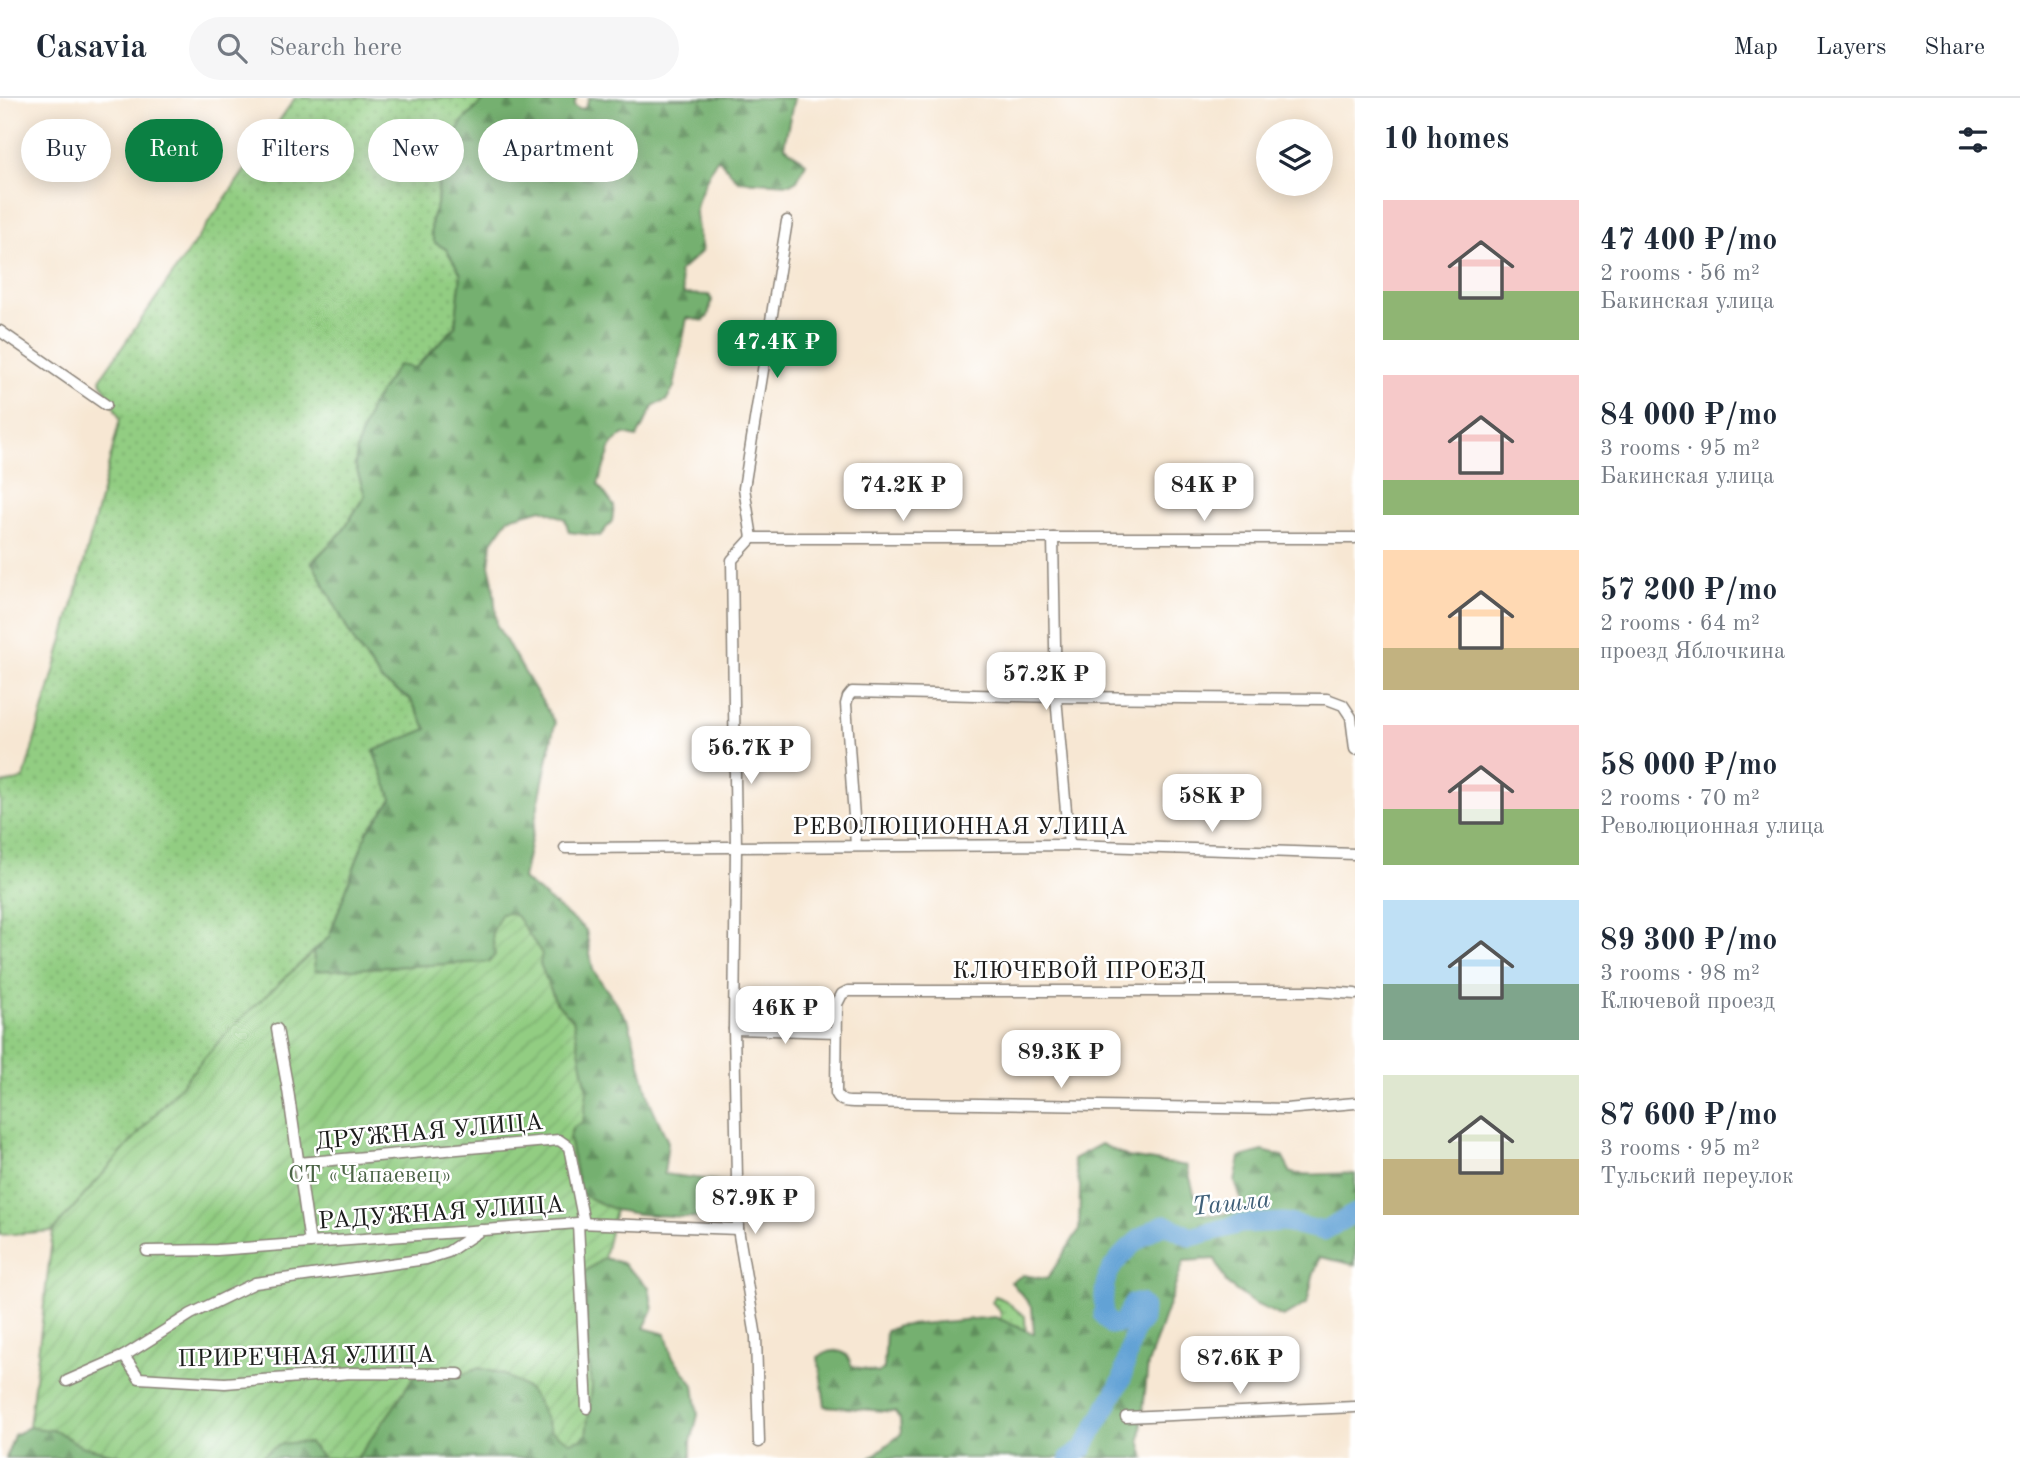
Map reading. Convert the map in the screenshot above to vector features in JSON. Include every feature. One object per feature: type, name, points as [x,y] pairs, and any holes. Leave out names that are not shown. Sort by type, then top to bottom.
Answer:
[{"type":"street","points":[[752,538],[744,488],[787,221]]},
{"type":"street","points":[[0,331],[106,405]]},
{"type":"street","points":[[759,1442],[756,1337],[738,1229],[734,1029],[736,848],[732,560],[752,538],[1355,538]]},
{"type":"street","points":[[1054,538],[1056,697],[1069,845]]},
{"type":"street","points":[[856,845],[846,704],[852,692],[1327,699],[1343,705],[1351,717],[1355,749]]},
{"type":"street","name":"РЕВОЛЮЦИОННАЯ УЛИЦА","points":[[565,848],[1069,845],[1355,854]]},
{"type":"street","name":"КЛЮЧЕВОЙ ПРОЕЗД","points":[[1355,994],[1314,991],[848,991],[838,999],[836,1093],[839,1099],[846,1102],[1286,1109],[1355,1102]]},
{"type":"street","points":[[276,1029],[288,1090],[310,1243]]},
{"type":"street","points":[[734,1029],[837,1032]]},
{"type":"street","name":"ДРУЖНАЯ УЛИЦА","points":[[298,1163],[559,1140],[569,1147],[581,1223],[587,1408]]},
{"type":"street","name":"РАДУЖНАЯ УЛИЦА","points":[[147,1251],[217,1250],[581,1223],[738,1229]]},
{"type":"street","points":[[67,1381],[124,1356],[191,1314],[255,1283],[426,1259],[448,1252],[482,1229]]},
{"type":"street","name":"ПРИРЕЧНАЯ УЛИЦА","points":[[124,1356],[139,1378],[225,1383],[351,1373],[458,1374]]},
{"type":"street","points":[[1126,1418],[1355,1407]]},
{"type":"green space","points":[[295,98],[486,98],[464,120],[368,119],[368,182],[438,182],[431,232],[462,274],[455,327],[415,368],[355,464],[365,495],[342,532],[312,562],[355,643],[382,681],[410,699],[427,729],[392,799],[367,832],[329,937],[230,1029],[53,1231],[0,1235],[0,784],[24,778],[81,575],[120,419],[100,379],[237,182],[354,182],[354,119],[280,119]]},
{"type":"green space","points":[[486,98],[576,98],[574,106],[579,109],[585,108],[589,98],[794,98],[784,146],[806,163],[797,180],[790,184],[738,181],[718,158],[704,184],[696,211],[702,251],[679,272],[684,294],[709,295],[712,300],[708,316],[704,321],[687,318],[674,387],[666,401],[654,405],[637,437],[624,434],[612,444],[598,484],[614,506],[612,521],[600,536],[569,532],[565,519],[542,509],[509,518],[492,542],[489,565],[497,626],[555,723],[523,879],[586,930],[593,970],[629,1022],[650,1102],[668,1142],[664,1174],[726,1182],[729,1211],[717,1219],[615,1210],[580,1195],[569,1138],[587,1091],[573,1020],[556,1003],[517,917],[511,913],[501,914],[495,955],[489,962],[315,971],[313,952],[329,937],[367,832],[392,799],[373,751],[427,729],[410,699],[382,681],[355,643],[312,562],[342,532],[365,495],[355,464],[358,444],[371,406],[398,365],[415,368],[455,327],[461,274],[446,249],[435,243],[431,232],[438,182],[464,182],[464,120]]},
{"type":"green space","name":"СТ «Чапаевец»","points":[[511,913],[517,917],[542,954],[540,964],[556,1003],[573,1020],[587,1091],[583,1122],[572,1128],[569,1138],[580,1194],[615,1210],[604,1258],[584,1272],[592,1386],[586,1435],[570,1442],[551,1431],[538,1402],[528,1389],[503,1374],[479,1368],[460,1375],[413,1377],[357,1458],[323,1458],[309,1443],[294,1442],[277,1446],[259,1458],[133,1458],[81,1446],[57,1431],[29,1427],[53,1231],[230,1029],[313,952],[315,971],[489,962],[495,955],[492,933],[501,914]]},
{"type":"green space","points":[[1101,1144],[1128,1157],[1187,1166],[1203,1214],[1218,1215],[1245,1209],[1235,1182],[1240,1157],[1263,1151],[1282,1156],[1291,1173],[1355,1174],[1355,1265],[1320,1257],[1307,1303],[1283,1317],[1253,1303],[1227,1284],[1215,1259],[1184,1261],[1148,1364],[1140,1440],[1145,1458],[870,1458],[901,1434],[900,1419],[895,1412],[825,1406],[818,1357],[834,1351],[843,1352],[852,1366],[878,1373],[884,1369],[886,1331],[898,1326],[995,1317],[1034,1334],[1032,1307],[1011,1282],[1023,1275],[1047,1279],[1079,1230],[1080,1186],[1073,1159]]},
{"type":"green space","points":[[604,1258],[622,1263],[649,1287],[653,1310],[644,1328],[666,1334],[672,1356],[694,1385],[698,1415],[691,1442],[691,1458],[357,1458],[413,1377],[460,1375],[479,1368],[503,1374],[528,1389],[538,1402],[551,1431],[586,1434],[592,1386],[584,1272]]},
{"type":"green space","points":[[995,1296],[1005,1300],[1025,1317],[1026,1335],[996,1327],[1001,1316],[992,1302]]},
{"type":"green space","points":[[29,1427],[57,1431],[81,1446],[133,1458],[6,1458],[14,1435]]},
{"type":"green space","points":[[287,1441],[309,1442],[323,1458],[259,1458]]},
{"type":"waterway","name":"Ташла","points":[[1069,1458],[1083,1449],[1122,1379],[1134,1331],[1143,1320],[1144,1308],[1140,1303],[1133,1303],[1122,1323],[1111,1325],[1103,1315],[1109,1273],[1130,1247],[1165,1224],[1191,1237],[1240,1224],[1284,1222],[1324,1231],[1355,1213]]}]
